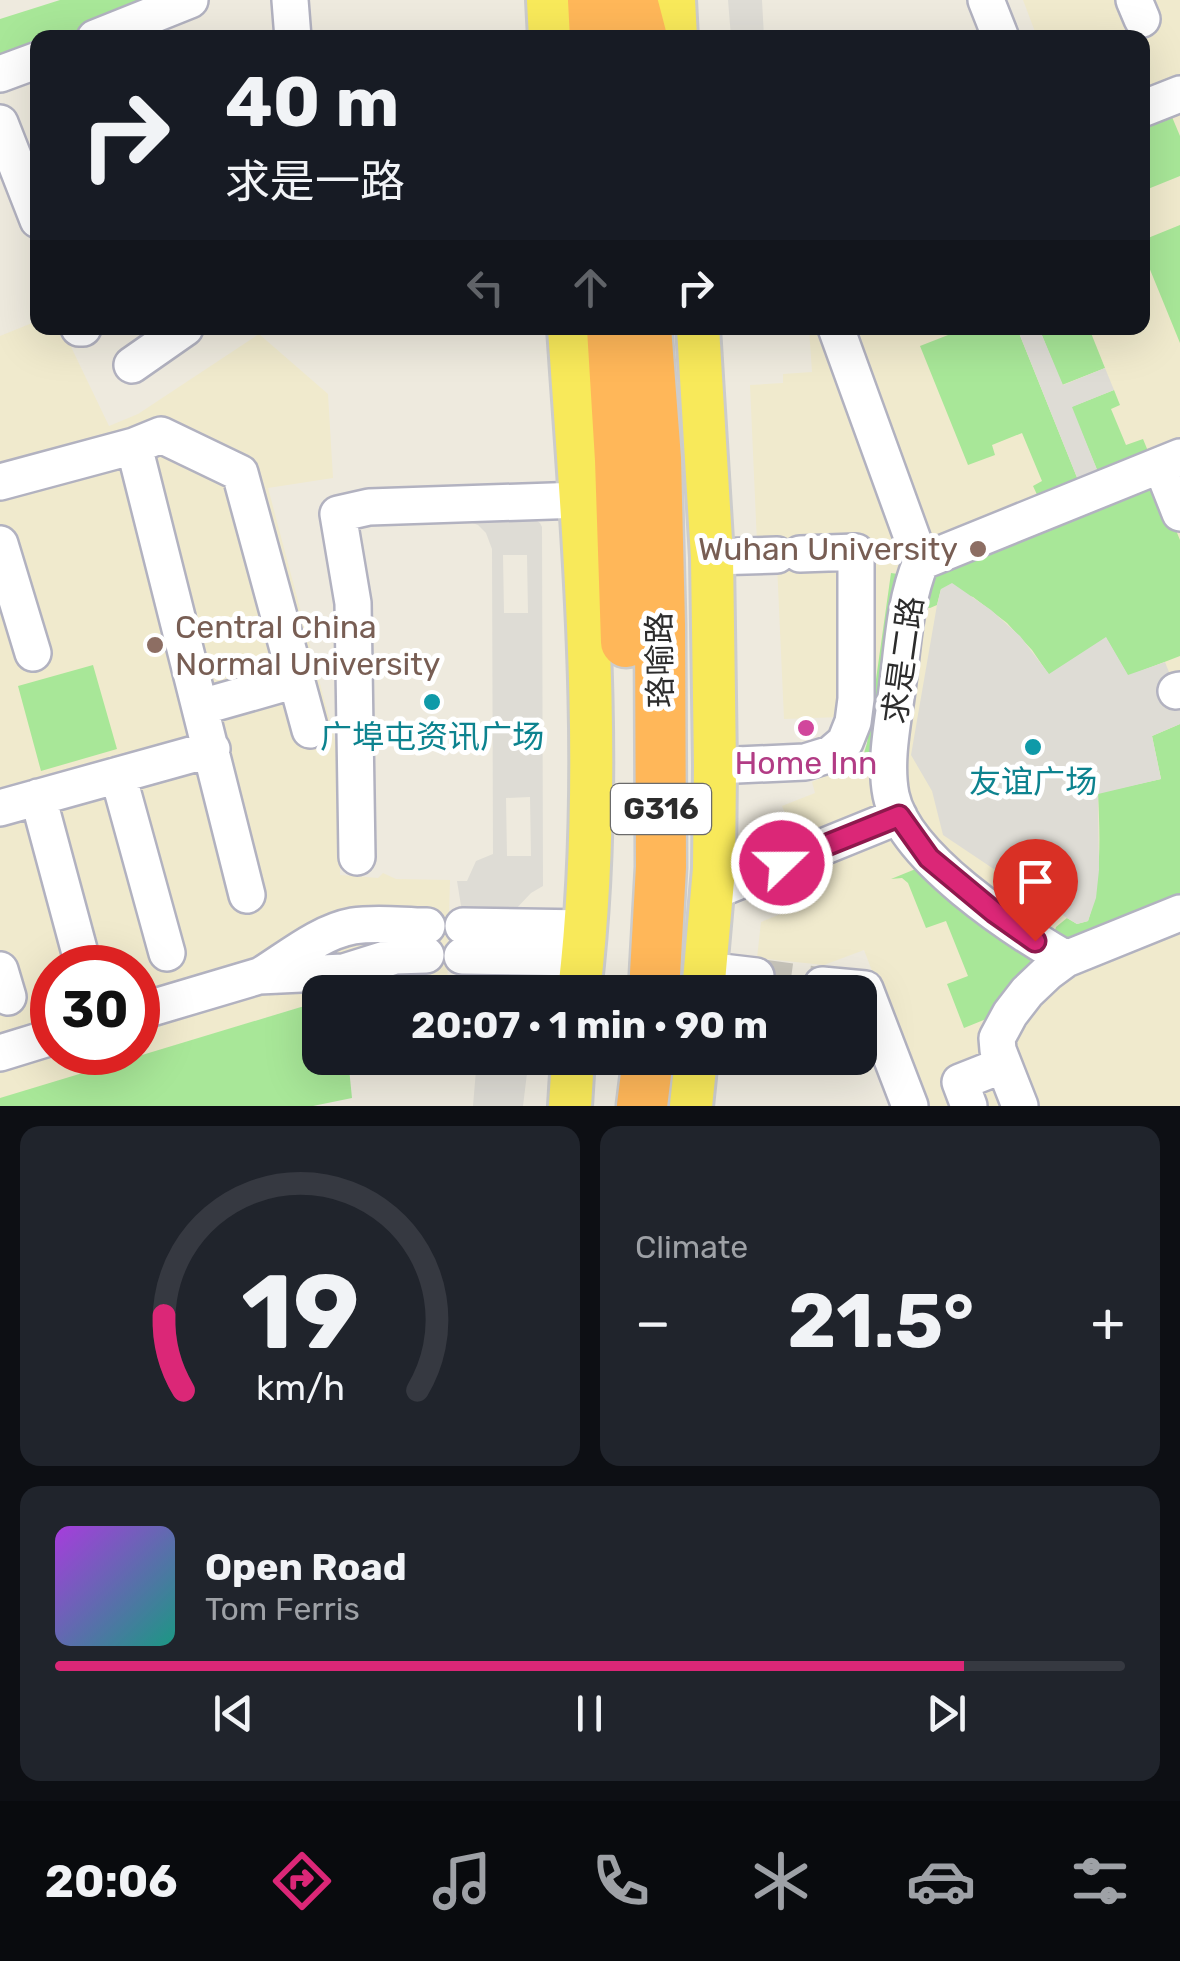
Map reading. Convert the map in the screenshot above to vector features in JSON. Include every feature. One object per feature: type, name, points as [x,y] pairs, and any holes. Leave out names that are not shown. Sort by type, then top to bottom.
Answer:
[{"type":"highway","points":[[592,0],[594,30]]},
{"type":"highway","points":[[631,0],[632,30]]},
{"type":"highway","points":[[631,0],[640,30]]},
{"type":"highway","name":"珞喻路","points":[[612,335],[629,748],[621,975]]},
{"type":"highway","name":"珞喻路","points":[[647,335],[656,459],[660,643],[661,866],[655,975]]},
{"type":"highway","points":[[608,1106],[612,1075]]},
{"type":"highway","points":[[642,1106],[646,1075]]},
{"type":"main road","points":[[548,0],[550,30]]},
{"type":"main road","points":[[674,0],[676,30]]},
{"type":"main road","points":[[569,335],[590,710],[582,959]]},
{"type":"main road","points":[[698,335],[712,557],[716,766],[714,880],[705,975]]},
{"type":"main road","points":[[570,1106],[572,1075]]},
{"type":"main road","points":[[691,1106],[694,1075]]},
{"type":"street","points":[[115,30],[190,0]]},
{"type":"street","points":[[290,0],[292,30]]},
{"type":"street","points":[[986,0],[998,30]]},
{"type":"street","points":[[1150,105],[1180,94]]},
{"type":"street","points":[[0,123],[30,200]]},
{"type":"street","points":[[132,365],[175,335]]},
{"type":"street","points":[[839,335],[922,562]]},
{"type":"street","points":[[0,482],[161,436],[240,473],[310,730]]},
{"type":"street","points":[[134,446],[248,895]]},
{"type":"street","points":[[1170,461],[1180,512]]},
{"type":"street","name":"求是二路","points":[[895,806],[890,754],[906,616],[922,562],[1170,461]]},
{"type":"street","points":[[357,857],[352,603],[338,514],[369,507],[581,500]]},
{"type":"street","points":[[0,544],[32,653]]},
{"type":"street","points":[[712,557],[856,552],[856,700],[850,734],[835,751],[813,760],[716,766]]},
{"type":"street","points":[[202,707],[296,680]]},
{"type":"street","points":[[0,808],[212,749]]},
{"type":"street","points":[[118,775],[167,953]]},
{"type":"street","points":[[38,797],[78,945]]},
{"type":"street","points":[[714,880],[895,806],[929,858],[994,912],[1066,959]]},
{"type":"street","points":[[1020,1106],[997,1044],[999,1032],[1027,992],[1066,959],[1180,913]]},
{"type":"street","points":[[374,925],[378,960]]},
{"type":"street","points":[[160,1005],[259,976],[351,926],[374,925],[427,941],[344,972],[259,976]]},
{"type":"street","points":[[462,941],[582,959]]},
{"type":"street","points":[[877,1021],[910,1106]]},
{"type":"street","points":[[0,1053],[30,1044]]},
{"type":"street","points":[[969,1106],[960,1082],[1003,1065]]},
{"type":"shaded area","points":[[728,0],[762,0],[764,30],[730,30]]},
{"type":"shaded area","name":"Wuhan University","points":[[1023,0],[1180,0],[1180,1106],[924,1106],[877,975],[874,975],[864,950],[824,965],[757,958],[761,922],[813,901],[801,869],[805,862],[782,806],[815,793],[812,782],[862,760],[874,702],[840,717],[784,719],[776,542],[757,543],[750,385],[783,383],[783,374],[812,372],[809,335],[1150,335],[1150,30],[1034,30]]},
{"type":"shaded area","name":"Central China Normal University","points":[[30,324],[30,335],[65,335],[109,426],[138,414],[260,335],[328,394],[333,478],[268,488],[340,759],[340,875],[378,878],[383,873],[396,879],[450,880],[447,975],[302,975],[302,1007],[160,1050],[160,945],[30,945],[30,1075],[79,1075],[0,1099],[0,336]]},
{"type":"shaded area","points":[[1020,335],[1042,335],[1063,385],[1105,368],[1114,390],[1072,407],[1100,477],[1080,485]]},
{"type":"shaded area","points":[[534,519],[542,527],[543,886],[514,911],[463,918],[457,881],[467,881],[476,861],[493,854],[492,549],[486,533],[467,521]],"holes":[[[503,555],[527,555],[528,613],[504,613]],[[530,797],[531,856],[507,856],[506,798]]]},
{"type":"shaded area","name":"友谊广场","points":[[952,583],[1020,636],[1049,674],[1106,637],[1128,675],[1165,662],[1180,700],[1180,724],[1152,736],[1161,779],[1098,794],[1099,870],[1088,921],[1077,924],[943,835],[932,791],[911,755],[937,605],[941,589]]},
{"type":"shaded area","points":[[461,965],[513,966],[514,975],[460,975]]},
{"type":"shaded area","points":[[476,1075],[527,1075],[523,1106],[473,1106]]},
{"type":"green space","points":[[60,0],[166,0],[83,30],[30,30],[30,50],[0,61],[0,19]]},
{"type":"green space","points":[[1167,105],[1180,136],[1180,176],[1150,188],[1150,112]]},
{"type":"green space","points":[[1180,225],[1180,343],[1150,270],[1150,237]]},
{"type":"green space","points":[[948,335],[1020,335],[1080,485],[1040,501],[1033,486],[1042,481],[1022,433],[992,445],[995,455],[968,465],[920,346]]},
{"type":"green space","points":[[1042,335],[1092,335],[1105,368],[1062,385]]},
{"type":"green space","points":[[1114,390],[1120,405],[1111,409],[1126,445],[1143,439],[1150,456],[1100,477],[1071,407]]},
{"type":"green space","points":[[1144,486],[1159,489],[1180,540],[1180,656],[1128,676],[1106,638],[1049,675],[1007,623],[973,597],[941,589],[937,605],[930,608],[922,603],[935,570]]},
{"type":"green space","points":[[891,573],[905,575],[872,766],[865,768],[862,760]]},
{"type":"green space","points":[[93,665],[117,749],[41,771],[18,686]]},
{"type":"green space","points":[[1180,724],[1180,903],[1074,945],[1054,933],[1067,918],[1077,924],[1088,921],[1098,874],[1098,793],[1161,779],[1152,736]]},
{"type":"green space","points":[[923,866],[1030,954],[1030,966],[996,1015],[964,1028],[947,984],[968,976],[946,921],[926,928],[908,883],[902,878],[891,879]]},
{"type":"green space","points":[[301,1007],[302,1075],[350,1075],[352,1098],[313,1106],[0,1106],[0,1098],[76,1075],[160,1075],[160,1050]]},
{"type":"place","name":"Wuhan University","points":[[978,549]]},
{"type":"place","name":"Central China Normal University","points":[[155,645]]},
{"type":"place","name":"广埠屯资讯广场","points":[[432,702]]},
{"type":"place","name":"Home Inn","points":[[806,728]]},
{"type":"place","name":"友谊广场","points":[[1033,747]]},
{"type":"route","points":[[782,863],[899,816],[929,858],[1035,941]]}]
